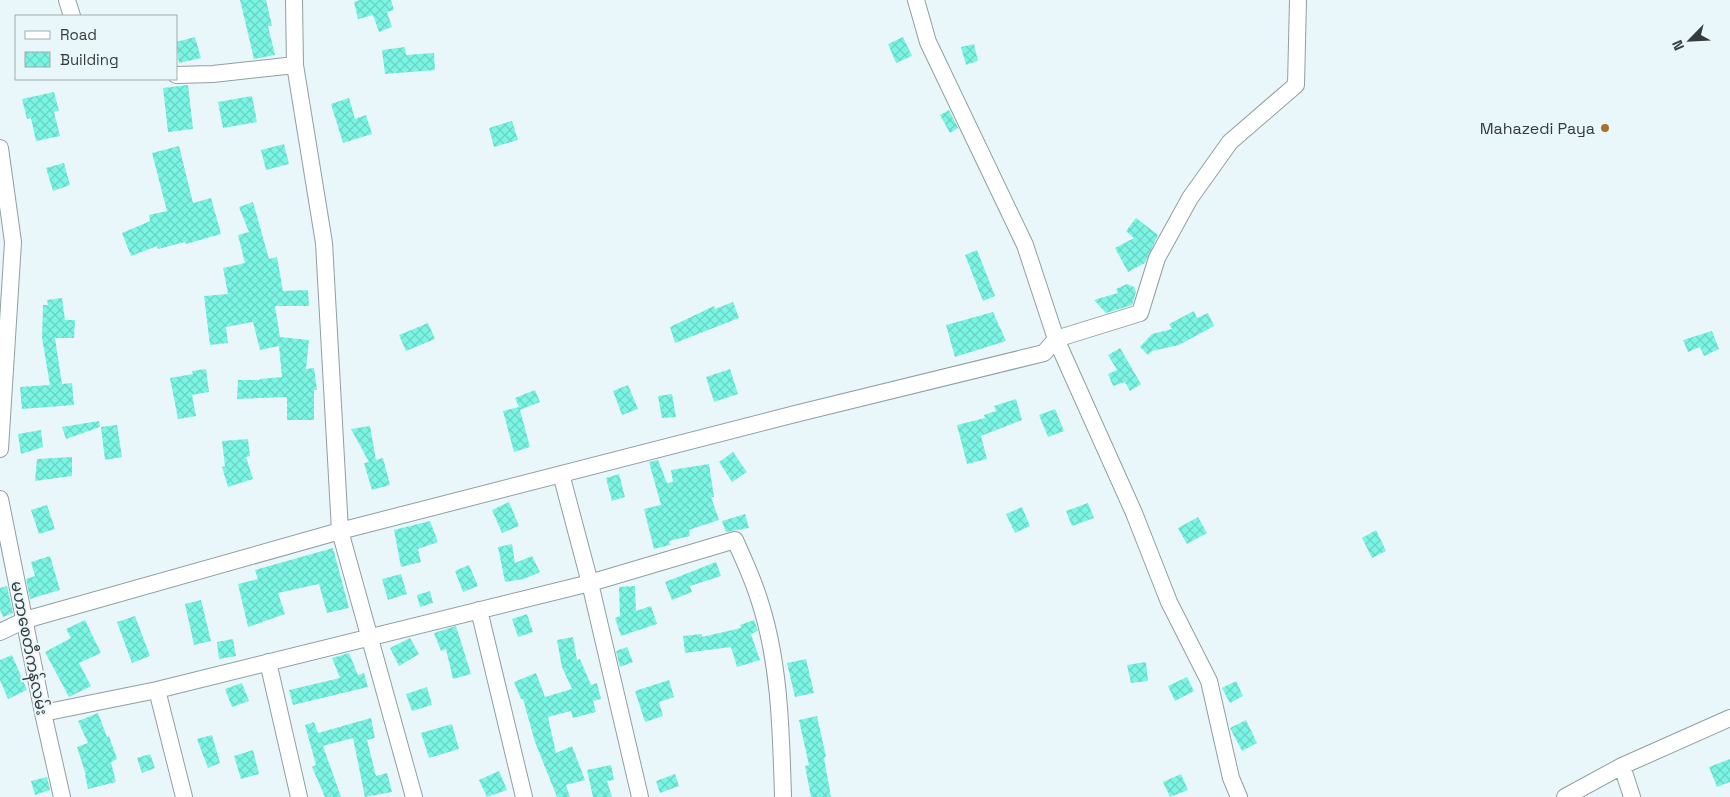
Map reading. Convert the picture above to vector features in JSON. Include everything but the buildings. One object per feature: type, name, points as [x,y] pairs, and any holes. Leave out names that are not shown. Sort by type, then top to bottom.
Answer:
[{"type":"street","points":[[68,0],[72,15]]},
{"type":"street","points":[[294,0],[295,65],[324,243],[340,531],[414,797]]},
{"type":"street","points":[[916,0],[928,42],[1025,245],[1056,339],[1134,513],[1169,602],[1209,681],[1230,778],[1239,797]]},
{"type":"street","points":[[0,632],[25,620],[340,531],[1044,353],[1056,339],[1140,312],[1157,258],[1190,198],[1230,142],[1296,85],[1298,0]]},
{"type":"street","points":[[178,74],[212,74],[295,65]]},
{"type":"street","points":[[0,148],[13,242],[4,313],[0,449]]},
{"type":"street","points":[[561,474],[590,583],[640,797]]},
{"type":"street","name":"မဟာစေတီကန်လမ်း","points":[[0,499],[43,714],[62,797]]},
{"type":"street","points":[[43,714],[157,690],[369,636],[590,583],[735,540],[759,597],[772,653],[782,732],[783,797]]},
{"type":"street","points":[[479,610],[524,797]]},
{"type":"street","points":[[268,662],[299,797]]},
{"type":"street","points":[[157,690],[184,797]]},
{"type":"street","points":[[1565,797],[1622,766],[1730,718]]},
{"type":"street","points":[[1622,766],[1632,797]]},
{"type":"place","name":"Mahazedi Paya","points":[[1605,128]]}]
